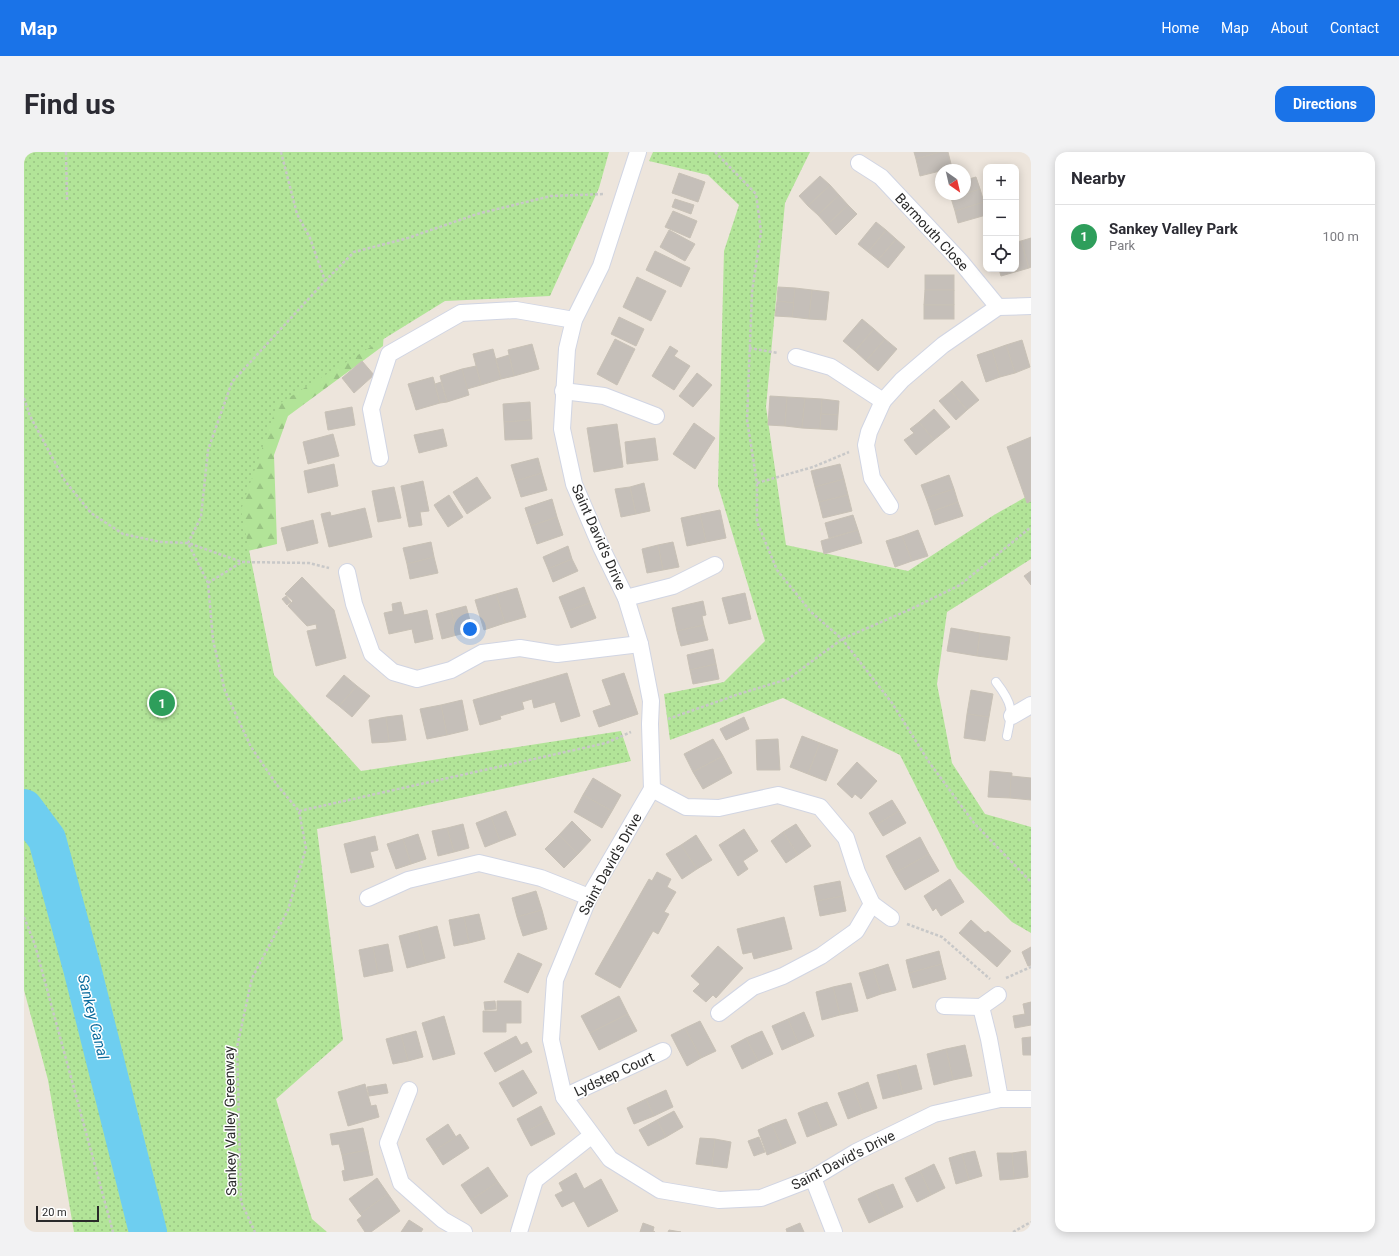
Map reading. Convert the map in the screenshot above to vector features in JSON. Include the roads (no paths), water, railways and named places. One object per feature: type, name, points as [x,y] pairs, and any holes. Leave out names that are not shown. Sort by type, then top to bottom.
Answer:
[{"type":"street","name":"Saint David's Drive","points":[[638,152],[626,193],[601,266],[574,320],[567,349],[563,391],[562,429],[574,484],[601,547],[626,598],[640,644],[651,701],[650,724],[652,790],[589,897],[555,980],[551,1040],[564,1097],[610,1160],[660,1190],[719,1200],[761,1198],[813,1178],[856,1152],[934,1114],[1000,1099],[1031,1099]]},
{"type":"street","name":"Barmouth Close","points":[[859,163],[881,177],[962,262],[998,307]]},
{"type":"street","points":[[890,506],[872,478],[866,445],[869,432],[883,401],[902,380],[943,345],[998,307],[1031,306]]},
{"type":"street","points":[[380,458],[371,409],[389,354],[461,313],[516,310],[574,320]]},
{"type":"street","points":[[796,357],[831,367],[883,401]]},
{"type":"street","points":[[563,391],[604,396],[656,416]]},
{"type":"street","points":[[626,598],[673,586],[714,565]]},
{"type":"street","points":[[347,572],[354,604],[372,654],[393,672],[417,680],[450,670],[482,653],[520,648],[557,654],[640,644]]},
{"type":"street","points":[[1012,716],[1031,705]]},
{"type":"street","points":[[652,790],[686,807],[719,808],[778,795],[820,807],[846,838],[857,872],[872,904],[891,918]]},
{"type":"street","points":[[368,898],[408,880],[479,863],[541,878],[589,897]]},
{"type":"street","points":[[719,1013],[753,987],[783,976],[821,956],[856,931],[872,904]]},
{"type":"street","points":[[981,1007],[996,989]]},
{"type":"street","points":[[944,1006],[981,1007]]},
{"type":"street","points":[[981,1007],[989,1039],[1000,1099]]},
{"type":"street","name":"Lydstep Court","points":[[564,1097],[663,1051]]},
{"type":"street","points":[[409,1090],[388,1143],[401,1183],[443,1220],[464,1232]]},
{"type":"street","points":[[519,1232],[534,1180],[591,1136]]},
{"type":"street","points":[[813,1178],[834,1232]]},
{"type":"lane","points":[[996,682],[1009,699],[1012,716],[1007,736]]},
{"type":"waterway","name":"Sankey Canal","points":[[24,808],[47,839],[82,968],[148,1232]]},
{"type":"place","name":"Sankey Valley Park","points":[[162,703]]}]
